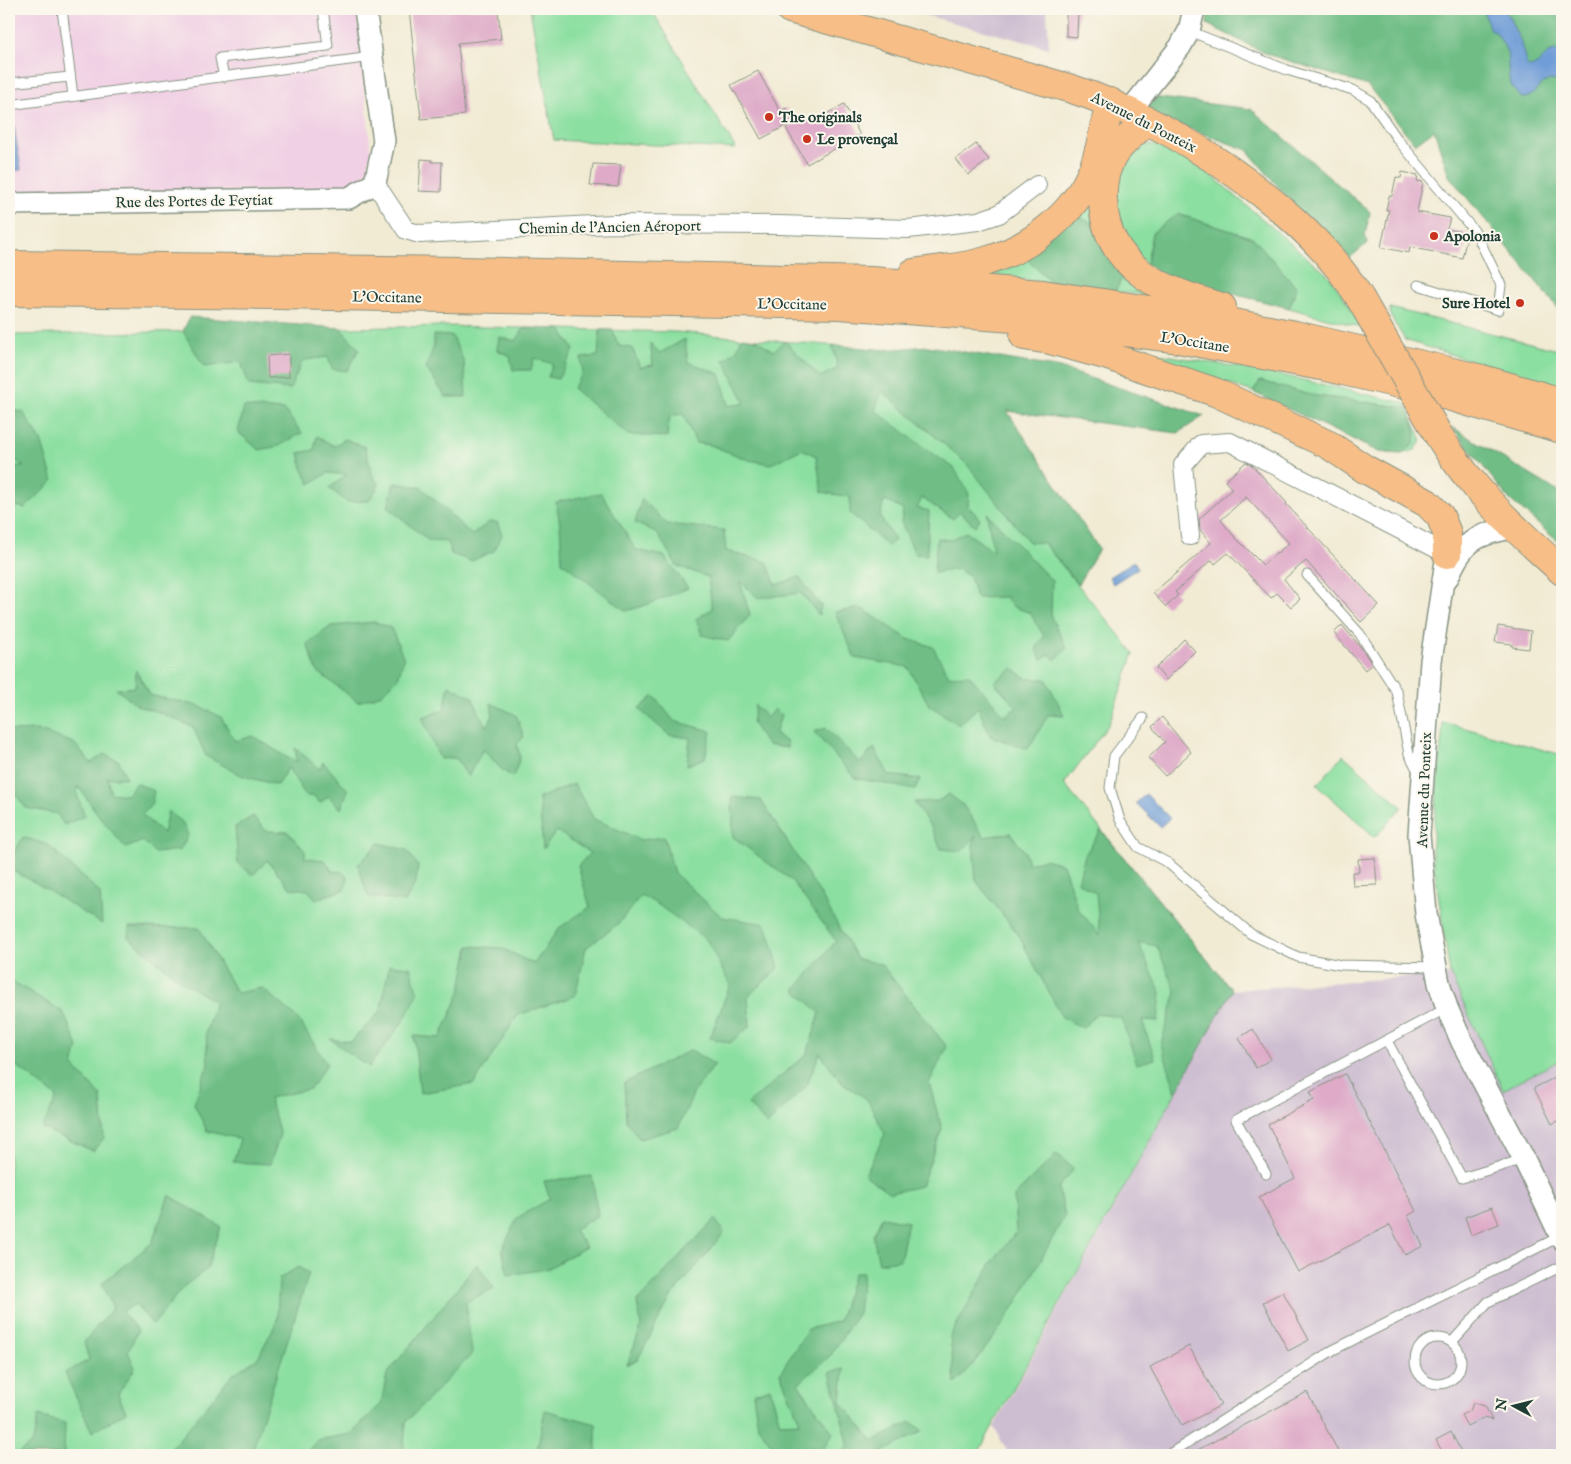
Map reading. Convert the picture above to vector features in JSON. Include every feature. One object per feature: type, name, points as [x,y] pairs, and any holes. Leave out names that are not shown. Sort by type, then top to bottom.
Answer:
[{"type":"main road","name":"Avenue du Ponteix","points":[[790,9],[1072,88],[1128,112],[1197,149],[1232,171],[1274,204],[1328,255],[1360,298],[1451,454],[1485,498],[1514,528]]},
{"type":"main road","points":[[871,281],[984,262],[1012,252],[1044,232],[1065,214],[1083,188],[1128,112]]},
{"type":"main road","points":[[1128,112],[1125,140],[1113,155],[1106,169],[1102,189],[1106,225],[1120,252],[1130,265],[1142,275],[1160,285],[1196,299],[1268,318],[1295,335]]},
{"type":"main road","name":"L'Occitane","points":[[9,265],[462,271],[871,281],[1042,294],[1223,321],[1295,335],[1472,376],[1562,402]]},
{"type":"main road","name":"L'Occitane","points":[[9,292],[838,305],[1013,318],[1092,327],[1248,351],[1434,392],[1562,429]]},
{"type":"main road","points":[[939,313],[962,326],[1050,340],[1106,355],[1196,385],[1330,445],[1365,469],[1427,503],[1440,516],[1444,524],[1447,533],[1447,554]]},
{"type":"main road","points":[[1514,528],[1562,570]]},
{"type":"street","points":[[364,9],[373,58],[384,140],[375,182]]},
{"type":"street","points":[[1128,112],[1180,47],[1189,31],[1194,9]]},
{"type":"street","name":"Chemin de l'Ancien Aéroport","points":[[375,182],[406,230],[419,234],[613,224],[780,225],[908,229],[978,221],[998,214],[1037,185]]},
{"type":"street","name":"Rue des Portes de Feytiat","points":[[9,204],[349,198],[375,182]]},
{"type":"street","points":[[1190,536],[1183,465],[1201,444],[1230,442],[1447,554]]},
{"type":"street","points":[[1439,600],[1456,558],[1469,542],[1486,534],[1514,528]]},
{"type":"street","name":"Avenue du Ponteix","points":[[1447,554],[1431,661],[1419,835],[1426,914],[1436,967],[1447,1008],[1462,1042],[1524,1159],[1561,1237]]},
{"type":"lane","points":[[62,9],[73,96]]},
{"type":"lane","points":[[224,77],[220,58],[328,46],[323,9]]},
{"type":"lane","points":[[1189,31],[1287,70],[1353,90],[1370,100],[1398,140],[1476,233],[1501,285],[1498,310],[1418,285]]},
{"type":"lane","points":[[9,105],[373,58]]},
{"type":"lane","points":[[9,82],[70,76]]},
{"type":"lane","points":[[1307,575],[1360,634],[1397,692],[1409,754],[1423,781]]},
{"type":"lane","points":[[1143,718],[1114,756],[1110,788],[1120,820],[1138,847],[1168,863],[1251,934],[1298,957],[1341,965],[1436,967]]},
{"type":"lane","points":[[1266,1174],[1236,1120],[1447,1008]]},
{"type":"lane","points":[[1387,1041],[1462,1178],[1524,1159]]},
{"type":"lane","points":[[1168,1455],[1333,1350],[1561,1237]]},
{"type":"lane","points":[[1452,1342],[1488,1302],[1562,1266]]},
{"type":"lane","points":[[1431,1338],[1446,1338],[1452,1342],[1458,1348],[1462,1364],[1455,1378],[1440,1385],[1425,1381],[1416,1369],[1415,1354],[1419,1347],[1431,1338]]},
{"type":"shaded area","points":[[9,9],[357,9],[371,152],[368,169],[362,178],[342,189],[9,196]]},
{"type":"shaded area","points":[[902,9],[1047,9],[1049,48]]},
{"type":"shaded area","points":[[1450,974],[1503,1090],[1562,1059],[1562,1455],[1009,1455],[994,1427],[1232,990]]},
{"type":"green space","points":[[530,9],[651,9],[736,149],[554,140]]},
{"type":"green space","points":[[1208,9],[1562,9],[1562,313],[1449,176],[1434,130],[1415,144],[1368,86],[1267,54],[1207,24]]},
{"type":"green space","points":[[1152,97],[1251,109],[1370,212],[1365,235],[1368,243],[1349,258],[1298,210],[1247,150],[1147,113]]},
{"type":"green space","points":[[1142,144],[1167,147],[1211,175],[1330,277],[1364,328],[1289,308],[1297,288],[1253,238],[1178,214],[1152,233],[1147,264],[1121,243],[1111,170]]},
{"type":"green space","points":[[1094,181],[1096,226],[1166,298],[963,272]]},
{"type":"green space","points":[[1075,214],[1096,226],[1126,272],[1115,291],[1054,284],[1024,257]]},
{"type":"green space","points":[[1177,214],[1253,238],[1297,288],[1289,308],[1163,276],[1147,264],[1152,233]]},
{"type":"green space","points":[[1390,308],[1562,351],[1562,389],[1405,340],[1391,317]]},
{"type":"green space","points":[[190,317],[340,328],[359,349],[347,371],[332,369],[328,357],[305,360],[301,364],[290,389],[249,385],[241,362],[204,367],[183,331]]},
{"type":"green space","points":[[445,326],[676,332],[885,350],[1134,653],[1109,724],[1064,784],[1232,990],[977,1455],[9,1455],[9,335]]},
{"type":"green space","points":[[524,328],[561,329],[574,350],[558,379],[548,377],[553,364],[534,358],[531,370],[513,370],[510,356],[497,350],[499,337],[516,341]]},
{"type":"green space","points":[[600,330],[612,330],[619,346],[632,348],[640,367],[653,365],[650,343],[660,353],[685,339],[688,362],[720,374],[729,406],[745,403],[724,360],[736,351],[742,337],[756,339],[773,351],[785,341],[820,377],[838,368],[832,345],[885,350],[928,346],[1060,368],[1204,416],[1178,433],[1007,411],[1099,549],[1078,584],[1044,543],[1029,542],[966,463],[882,391],[875,410],[954,468],[969,494],[968,506],[980,519],[975,526],[960,512],[953,519],[922,498],[917,508],[929,511],[927,555],[915,554],[901,522],[903,510],[884,500],[880,517],[895,540],[888,546],[850,513],[850,497],[822,492],[816,456],[802,449],[771,464],[749,460],[710,445],[696,443],[683,414],[670,416],[667,437],[628,435],[573,388],[583,373],[581,358],[598,356]]},
{"type":"green space","points":[[434,335],[452,336],[464,362],[466,397],[446,397],[426,368],[434,346]]},
{"type":"green space","points":[[1093,343],[1267,372],[1405,403],[1422,440],[1415,450],[1401,454],[1379,452],[1253,392],[1181,368]]},
{"type":"green space","points":[[1260,381],[1311,395],[1409,408],[1416,433],[1415,444],[1401,454],[1379,452],[1253,392]]},
{"type":"green space","points":[[244,407],[284,410],[302,433],[279,446],[259,450],[238,432]]},
{"type":"green space","points":[[9,410],[23,412],[41,440],[53,481],[25,508],[9,505],[9,465],[24,467],[9,454]]},
{"type":"green space","points":[[1452,427],[1562,494],[1562,545],[1508,498]]},
{"type":"green space","points":[[317,436],[334,446],[345,439],[365,447],[372,474],[379,485],[369,501],[347,502],[329,488],[347,475],[328,473],[310,484],[302,468],[299,453],[314,450]]},
{"type":"green space","points":[[394,483],[421,487],[472,535],[489,522],[497,522],[502,535],[494,551],[471,561],[451,554],[448,542],[429,541],[388,507]]},
{"type":"green space","points":[[601,493],[636,550],[664,556],[688,588],[626,611],[562,562],[560,524],[556,502]]},
{"type":"green space","points":[[642,499],[667,524],[724,530],[726,551],[767,562],[776,585],[799,577],[821,606],[819,615],[801,593],[758,598],[740,581],[750,615],[728,641],[702,635],[696,619],[712,609],[708,577],[677,566],[657,533],[635,523]]},
{"type":"green space","points":[[987,513],[1052,581],[1051,617],[1067,648],[1055,660],[1050,654],[1042,660],[1036,649],[1044,636],[1030,613],[1012,606],[1006,597],[976,598],[970,577],[958,569],[934,573],[937,538],[949,540],[966,532],[993,551]]},
{"type":"green space","points":[[861,608],[908,639],[933,647],[949,676],[969,675],[1005,716],[1017,707],[994,682],[1013,668],[1027,679],[1046,679],[1064,715],[1048,715],[1028,749],[990,736],[978,707],[959,725],[929,705],[908,667],[855,658],[835,612]]},
{"type":"green space","points":[[374,622],[391,628],[404,659],[398,678],[382,694],[358,702],[317,671],[307,644],[331,626]]},
{"type":"green space","points":[[136,670],[150,695],[199,706],[221,717],[235,741],[253,736],[286,757],[297,761],[295,748],[320,769],[323,762],[348,790],[341,809],[328,796],[320,803],[314,796],[306,796],[288,768],[277,785],[243,776],[206,756],[193,727],[158,712],[138,706],[116,689],[135,687]]},
{"type":"green space","points":[[449,685],[472,697],[486,727],[493,716],[491,703],[516,715],[524,737],[517,744],[520,757],[513,777],[502,770],[483,749],[468,777],[456,758],[440,759],[422,717],[444,710]]},
{"type":"green space","points":[[654,696],[674,721],[711,731],[705,758],[687,765],[690,738],[669,735],[639,709]]},
{"type":"green space","points":[[755,705],[767,718],[774,709],[781,716],[775,734],[787,742],[787,748],[767,745],[752,723]]},
{"type":"green space","points":[[1443,722],[1562,755],[1562,1059],[1503,1090],[1450,974],[1432,852]]},
{"type":"green space","points":[[826,728],[860,763],[874,748],[889,775],[920,779],[915,790],[855,778],[814,732]]},
{"type":"green space","points":[[37,730],[74,743],[91,763],[104,754],[119,761],[126,778],[107,778],[111,793],[127,795],[136,783],[154,791],[151,805],[142,815],[163,833],[168,811],[182,822],[188,835],[180,850],[155,853],[143,841],[126,848],[99,816],[78,786],[77,795],[85,816],[64,825],[57,814],[26,808],[9,786],[9,731]]},
{"type":"green space","points":[[1343,755],[1402,807],[1375,837],[1317,785]]},
{"type":"green space","points":[[574,784],[594,819],[641,840],[664,837],[674,873],[722,917],[766,924],[779,968],[748,996],[750,1026],[730,1043],[710,1038],[730,985],[707,940],[657,904],[641,895],[619,923],[586,948],[575,996],[518,1015],[474,1084],[420,1093],[414,1036],[440,1038],[460,993],[469,946],[502,948],[534,964],[559,928],[590,907],[578,866],[590,853],[557,831],[543,849],[539,798]]},
{"type":"green space","points":[[949,794],[963,805],[984,837],[1010,833],[1025,852],[1028,864],[1044,859],[1063,864],[1078,909],[1100,935],[1096,893],[1078,882],[1085,855],[1101,830],[1232,990],[1176,1092],[1161,1044],[1176,992],[1157,946],[1138,942],[1161,993],[1158,1021],[1142,1020],[1155,1059],[1137,1064],[1121,1018],[1097,1013],[1083,1028],[1062,1017],[1018,934],[976,881],[973,845],[976,836],[962,851],[941,849],[932,829],[914,802],[938,801]]},
{"type":"green space","points":[[732,797],[761,800],[819,892],[857,959],[881,964],[947,1047],[929,1083],[942,1129],[921,1186],[890,1193],[865,1175],[885,1134],[867,1099],[842,1083],[820,1053],[806,1086],[767,1125],[748,1104],[807,1054],[820,1013],[795,990],[836,941],[792,881],[733,837]]},
{"type":"green space","points":[[253,816],[266,831],[288,832],[305,851],[305,858],[325,860],[332,871],[342,872],[348,878],[344,890],[316,899],[308,890],[290,888],[267,860],[253,875],[238,864],[235,827]]},
{"type":"green space","points":[[23,837],[48,845],[100,893],[102,924],[36,883],[9,869],[9,862]]},
{"type":"green space","points":[[379,843],[407,850],[418,866],[416,882],[405,902],[368,896],[358,865]]},
{"type":"green space","points":[[129,927],[199,928],[237,993],[262,988],[298,1019],[327,1064],[310,1089],[269,1098],[280,1134],[270,1164],[233,1162],[240,1139],[207,1131],[194,1104],[208,1064],[206,1032],[215,1002],[181,981],[128,937]]},
{"type":"green space","points":[[389,965],[410,967],[418,994],[404,1020],[369,1067],[330,1039],[351,1042],[381,1010]]},
{"type":"green space","points":[[9,979],[63,1012],[78,1046],[73,1066],[101,1096],[104,1138],[93,1151],[42,1128],[57,1097],[9,1060]]},
{"type":"green space","points":[[691,1050],[715,1065],[695,1090],[678,1128],[640,1139],[626,1121],[624,1083]]},
{"type":"green space","points":[[1057,1154],[1074,1169],[1058,1188],[1065,1215],[1029,1281],[1002,1325],[988,1345],[955,1384],[950,1336],[992,1262],[1016,1232],[1014,1196]]},
{"type":"green space","points":[[592,1176],[598,1215],[574,1230],[586,1247],[547,1269],[508,1275],[502,1250],[517,1218],[550,1199],[544,1181]]},
{"type":"green space","points":[[169,1195],[221,1227],[207,1269],[183,1287],[153,1325],[135,1304],[122,1312],[138,1330],[128,1352],[135,1368],[118,1394],[126,1412],[92,1432],[65,1373],[89,1360],[84,1342],[113,1308],[102,1283],[152,1243]]},
{"type":"green space","points":[[882,1217],[908,1222],[900,1260],[879,1263],[873,1235]]},
{"type":"green space","points":[[715,1219],[724,1233],[671,1297],[638,1359],[627,1365],[641,1327],[637,1302]]},
{"type":"green space","points":[[477,1264],[494,1288],[466,1302],[472,1354],[406,1422],[403,1455],[305,1455],[317,1440],[351,1434],[381,1404],[387,1374]]},
{"type":"green space","points":[[298,1267],[309,1273],[251,1455],[173,1455],[171,1449],[233,1374],[257,1359],[277,1321],[279,1279]]},
{"type":"green space","points":[[854,1273],[863,1273],[858,1313],[831,1355],[798,1384],[833,1433],[819,1455],[779,1455],[758,1426],[753,1394],[770,1388],[780,1423],[800,1422],[780,1373],[808,1329],[839,1321]]},
{"type":"green space","points":[[844,1369],[841,1402],[873,1441],[911,1422],[923,1431],[877,1455],[842,1455],[848,1443],[830,1372]]},
{"type":"green space","points":[[545,1410],[596,1424],[596,1455],[536,1455]]},
{"type":"green space","points":[[38,1416],[65,1423],[64,1455],[17,1455],[33,1442]]},
{"type":"water","points":[[1483,9],[1505,9],[1520,40],[1527,65],[1530,67],[1552,51],[1562,53],[1562,86],[1550,80],[1528,97],[1520,97],[1510,82],[1506,50],[1496,32],[1490,30]]},
{"type":"water","points":[[9,126],[14,126],[21,170],[9,171]]},
{"type":"water","points":[[1134,561],[1138,568],[1113,584],[1109,577]]},
{"type":"water","points":[[1146,794],[1170,818],[1160,827],[1136,803]]},
{"type":"building","points":[[409,9],[498,9],[501,39],[458,43],[465,115],[421,119]]},
{"type":"building","points":[[1066,9],[1078,9],[1077,37],[1066,36]]},
{"type":"building","points":[[758,71],[780,111],[786,108],[793,122],[761,139],[731,85]]},
{"type":"building","points":[[844,104],[860,135],[807,164],[786,128],[802,119],[814,121]]},
{"type":"building","points":[[976,144],[989,160],[968,175],[956,159]]},
{"type":"building","points":[[421,159],[442,162],[441,192],[419,191]]},
{"type":"building","points":[[593,164],[621,165],[618,187],[590,185]]},
{"type":"building","points":[[1402,172],[1418,175],[1417,181],[1423,182],[1417,212],[1450,218],[1447,229],[1468,233],[1462,258],[1410,247],[1409,253],[1381,247],[1389,210],[1386,210],[1389,196],[1392,196],[1396,177],[1401,178]]},
{"type":"building","points":[[289,354],[289,377],[268,378],[267,356]]},
{"type":"building","points":[[1246,462],[1252,465],[1379,605],[1361,622],[1306,561],[1284,579],[1300,599],[1291,607],[1277,593],[1271,598],[1228,553],[1215,564],[1212,560],[1175,592],[1178,595],[1166,607],[1153,593],[1211,543],[1200,530],[1199,519],[1232,489],[1225,481]],"holes":[[[1246,497],[1289,543],[1263,565],[1221,520]]]},
{"type":"building","points":[[1342,625],[1372,664],[1365,670],[1334,633]]},
{"type":"building","points":[[1498,626],[1531,631],[1529,649],[1495,642]]},
{"type":"building","points":[[1184,639],[1195,651],[1166,680],[1156,668]]},
{"type":"building","points":[[1162,717],[1191,752],[1165,776],[1148,758],[1165,742],[1152,727]]},
{"type":"building","points":[[1375,858],[1377,885],[1353,886],[1352,872],[1359,872],[1358,859]]},
{"type":"building","points":[[1253,1029],[1271,1059],[1256,1068],[1239,1038]]},
{"type":"building","points":[[1345,1074],[1416,1211],[1408,1216],[1423,1246],[1405,1255],[1390,1225],[1298,1272],[1259,1197],[1295,1178],[1268,1124],[1314,1100],[1310,1092]]},
{"type":"building","points":[[1562,1074],[1562,1119],[1552,1124],[1534,1088]]},
{"type":"building","points":[[1492,1207],[1499,1224],[1471,1235],[1465,1217]]},
{"type":"building","points":[[1283,1292],[1309,1340],[1288,1351],[1263,1302]]},
{"type":"building","points":[[1189,1346],[1221,1405],[1182,1426],[1150,1367]]},
{"type":"building","points":[[1307,1392],[1340,1455],[1188,1455]]},
{"type":"building","points":[[1473,1403],[1485,1406],[1492,1420],[1483,1418],[1467,1426],[1461,1415],[1470,1411]]},
{"type":"building","points":[[1451,1432],[1463,1455],[1444,1455],[1436,1440]]},
{"type":"place","name":"The originals","points":[[769,117]]},
{"type":"place","name":"Le provençal","points":[[807,139]]},
{"type":"place","name":"Apolonia","points":[[1434,236]]},
{"type":"place","name":"Sure Hotel","points":[[1520,303]]}]
